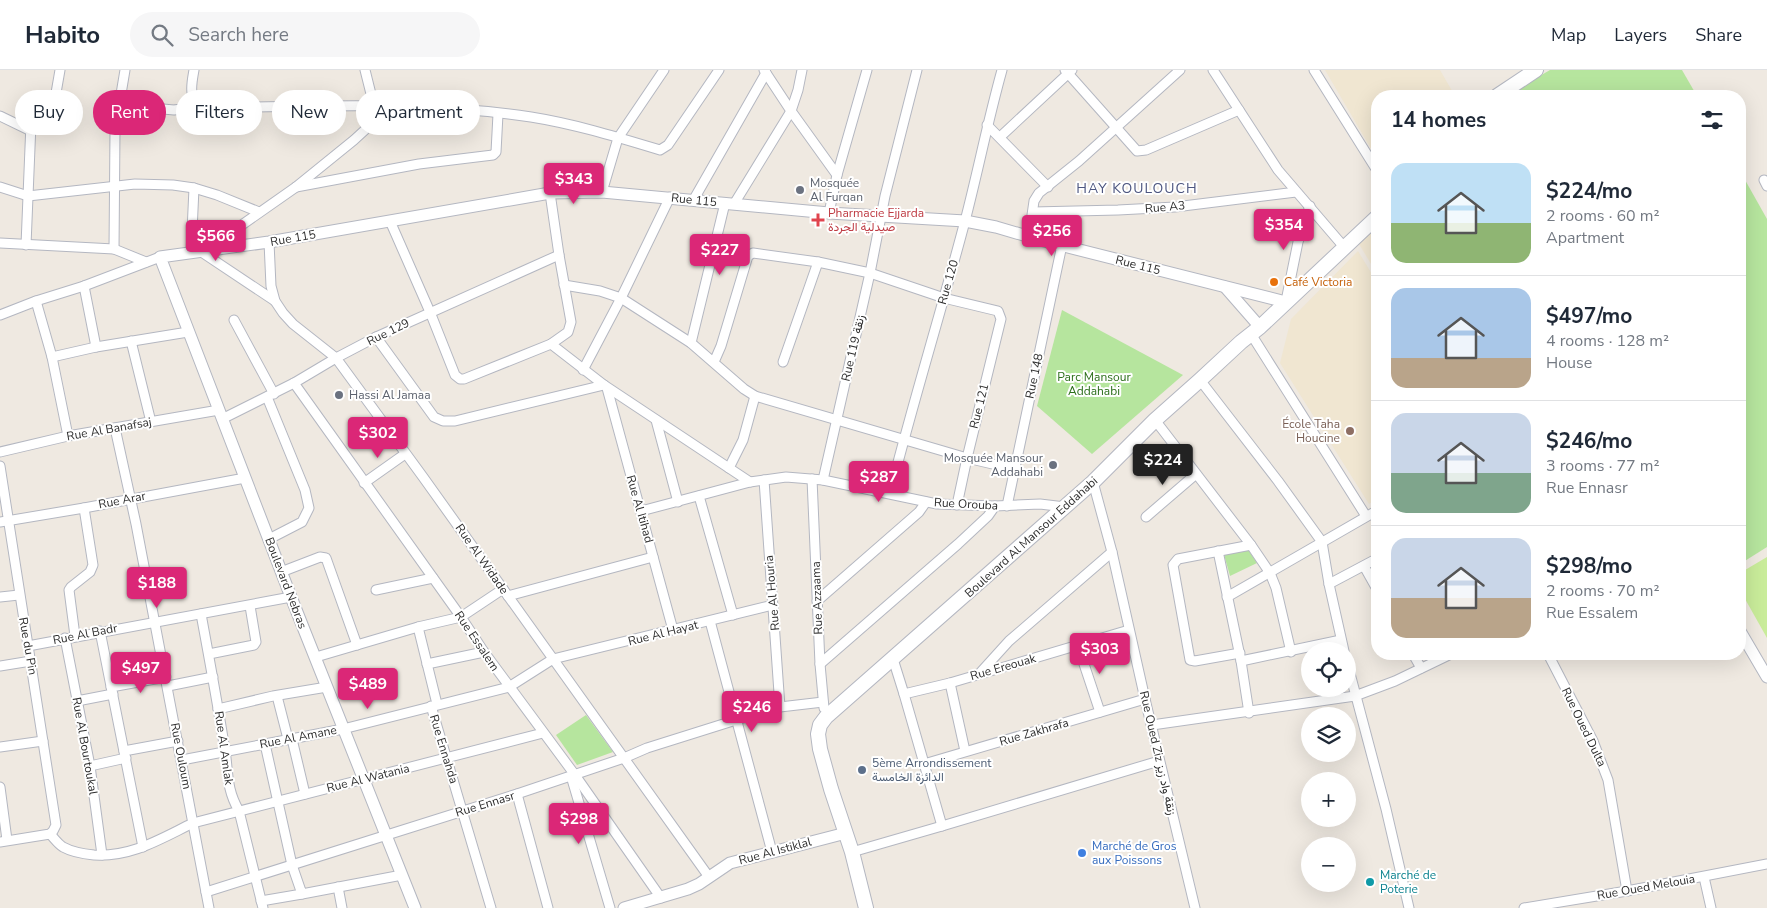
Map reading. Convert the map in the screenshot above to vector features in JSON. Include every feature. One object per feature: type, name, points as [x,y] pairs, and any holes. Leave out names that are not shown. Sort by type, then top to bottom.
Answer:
[{"type":"main road","points":[[1505,90],[1530,71]]},
{"type":"main road","name":"Boulevard Al Mansour Eddahabi","points":[[826,718],[1093,482],[1155,420],[1241,342],[1256,331],[1371,222]]},
{"type":"main road","points":[[826,718],[820,725],[818,734],[829,782],[852,852],[866,908]]},
{"type":"street","points":[[57,90],[60,70]]},
{"type":"street","points":[[122,90],[125,70]]},
{"type":"street","points":[[191,90],[194,70]]},
{"type":"street","points":[[365,70],[370,90]]},
{"type":"street","points":[[602,192],[618,138],[664,70]]},
{"type":"street","points":[[480,113],[553,121],[660,150],[665,148],[719,70]]},
{"type":"street","points":[[691,343],[715,245],[730,204],[791,111],[802,70]]},
{"type":"street","points":[[829,213],[837,175],[867,70]]},
{"type":"street","name":"Rue 119 زنقة","points":[[823,480],[870,273],[885,196],[917,70]]},
{"type":"street","name":"Rue 120","points":[[890,493],[965,221],[1002,70]]},
{"type":"street","points":[[1029,236],[1036,197],[1117,128],[1180,70]]},
{"type":"street","points":[[1214,70],[1272,162],[1344,247]]},
{"type":"street","points":[[1314,70],[1371,161]]},
{"type":"street","points":[[694,199],[765,71],[837,175]]},
{"type":"street","points":[[1000,137],[1069,71],[1135,150],[1139,151],[1239,110]]},
{"type":"street","points":[[262,107],[356,106]]},
{"type":"street","points":[[296,187],[419,164],[493,155],[496,150],[498,114]]},
{"type":"street","points":[[0,116],[15,123]]},
{"type":"street","points":[[987,125],[1048,187]]},
{"type":"street","points":[[26,245],[29,135]]},
{"type":"street","points":[[114,249],[115,135]]},
{"type":"street","points":[[199,251],[296,187],[359,135]]},
{"type":"street","points":[[0,187],[28,196],[154,183],[194,188],[259,212]]},
{"type":"street","points":[[194,188],[199,251]]},
{"type":"street","name":"Rue 115","points":[[160,257],[269,242],[550,193],[602,192],[694,199],[829,213],[965,221],[1286,302]]},
{"type":"street","name":"Rue A3","points":[[1033,212],[1166,208],[1296,192]]},
{"type":"street","points":[[390,221],[455,374],[460,379],[467,378],[551,344],[562,337],[570,328],[570,314],[550,193]]},
{"type":"street","points":[[583,370],[622,298],[670,197]]},
{"type":"street","points":[[1286,302],[1298,242],[1310,206]]},
{"type":"street","name":"Rue Al Widade","points":[[269,242],[271,286],[275,301],[294,324],[336,358],[405,454],[424,477],[709,877]]},
{"type":"street","points":[[0,243],[114,249],[146,262]]},
{"type":"street","points":[[715,245],[742,252],[748,256]]},
{"type":"street","name":"Rue 148","points":[[1006,506],[1062,246]]},
{"type":"street","points":[[199,251],[275,301]]},
{"type":"street","points":[[748,256],[756,253],[818,262],[870,273],[944,298]]},
{"type":"street","name":"Rue 129","points":[[220,415],[270,396],[376,337],[559,255]]},
{"type":"street","points":[[714,362],[721,346],[748,256]]},
{"type":"street","points":[[0,315],[160,257]]},
{"type":"street","name":"Boulevard Nebras","points":[[160,257],[290,597],[415,908]]},
{"type":"street","points":[[783,362],[818,262]]},
{"type":"street","points":[[564,284],[622,298],[691,343],[744,389],[755,396],[967,458],[1014,469]]},
{"type":"street","points":[[84,286],[96,347]]},
{"type":"street","points":[[1225,286],[1256,331],[1366,516]]},
{"type":"street","name":"Rue 121","points":[[944,298],[996,310],[1000,313],[1001,319],[957,505]]},
{"type":"street","points":[[36,301],[52,357],[68,436]]},
{"type":"street","points":[[234,320],[270,396],[305,490],[309,508],[302,522],[269,539]]},
{"type":"street","points":[[52,357],[96,347],[188,332]]},
{"type":"street","points":[[376,337],[434,417],[443,421],[455,421],[606,387]]},
{"type":"street","points":[[131,341],[151,422]]},
{"type":"street","points":[[551,344],[606,387],[750,482]]},
{"type":"street","points":[[1200,380],[1278,481],[1322,542],[1341,640],[1291,652],[1194,662],[1189,659],[1174,562],[1178,559],[1251,545]]},
{"type":"street","name":"Rue Essalem","points":[[294,383],[661,898]]},
{"type":"street","name":"Rue Al Itihad","points":[[606,387],[673,630]]},
{"type":"street","points":[[729,468],[743,440],[755,396]]},
{"type":"street","name":"Rue Al Banafsaj","points":[[0,452],[68,436],[115,428],[151,422],[220,415]]},
{"type":"street","points":[[656,420],[678,502]]},
{"type":"street","points":[[1155,420],[1251,545],[1270,573],[1276,588],[1291,652]]},
{"type":"street","name":"Rue Ouloum","points":[[115,428],[131,498],[167,681],[209,908]]},
{"type":"street","points":[[364,482],[405,454]]},
{"type":"street","name":"Rue du Pin","points":[[0,466],[4,521],[31,661],[56,825],[50,834]]},
{"type":"street","points":[[1146,517],[1196,474]]},
{"type":"street","name":"Rue Orouba","points":[[641,511],[750,482],[786,477],[812,478],[926,502],[995,506],[1040,504],[1065,507]]},
{"type":"street","name":"Rue Arar","points":[[4,521],[245,478]]},
{"type":"street","name":"Rue Azzaama","points":[[812,478],[820,664],[826,718]]},
{"type":"street","name":"Rue Al Houria","points":[[764,480],[780,707]]},
{"type":"street","name":"Rue Oued Ziz زنقة واد زيز","points":[[1093,482],[1112,552],[1145,699],[1196,908]]},
{"type":"street","points":[[699,496],[733,615]]},
{"type":"street","points":[[817,601],[919,512],[926,502]]},
{"type":"street","points":[[820,664],[958,544],[988,516],[995,506]]},
{"type":"street","points":[[75,636],[69,590],[90,572],[93,566],[84,508]]},
{"type":"street","points":[[1227,597],[1371,514]]},
{"type":"street","points":[[1218,551],[1241,657],[1249,713]]},
{"type":"street","points":[[980,673],[1009,641],[1112,552]]},
{"type":"street","points":[[282,572],[320,556],[326,558],[357,645]]},
{"type":"street","points":[[316,658],[418,627],[461,617],[505,592],[653,557]]},
{"type":"street","points":[[1329,584],[1371,562]]},
{"type":"street","points":[[1364,566],[1371,577]]},
{"type":"street","points":[[376,590],[433,578]]},
{"type":"street","points":[[0,597],[19,595]]},
{"type":"street","name":"Rue Al Badr","points":[[28,646],[100,631],[250,606],[290,597]]},
{"type":"street","points":[[209,654],[254,645],[256,642],[250,606]]},
{"type":"street","name":"Rue Al Hayat","points":[[553,659],[773,606]]},
{"type":"street","name":"Rue Al Amlak","points":[[201,614],[226,751],[230,792],[240,812],[262,904]]},
{"type":"street","points":[[710,621],[772,852]]},
{"type":"street","name":"Rue Ennahda","points":[[418,627],[434,705],[462,811],[491,908]]},
{"type":"street","name":"Rue Ereouak","points":[[904,694],[950,683],[1129,630]]},
{"type":"street","points":[[100,631],[143,847]]},
{"type":"street","name":"Rue Al Bourtoukal","points":[[64,638],[90,766],[102,855]]},
{"type":"street","points":[[1746,641],[1767,678]]},
{"type":"street","points":[[1078,646],[1100,712]]},
{"type":"street","points":[[427,664],[484,652]]},
{"type":"street","name":"Rue Al Amane","points":[[182,760],[343,729],[509,687],[553,659]]},
{"type":"street","points":[[893,659],[942,826]]},
{"type":"street","points":[[1416,660],[1421,668]]},
{"type":"street","points":[[1356,696],[1395,681],[1438,660]]},
{"type":"street","name":"Rue Oued Dulta","points":[[1551,660],[1594,741],[1606,773],[1627,891]]},
{"type":"street","points":[[0,666],[31,661]]},
{"type":"street","points":[[77,701],[112,690],[167,681],[213,677]]},
{"type":"street","points":[[950,683],[965,751]]},
{"type":"street","points":[[218,709],[327,687]]},
{"type":"street","points":[[277,696],[305,794]]},
{"type":"street","points":[[1152,725],[1249,713],[1349,697]]},
{"type":"street","points":[[1355,697],[1386,810],[1409,908]]},
{"type":"street","name":"Rue Zakhrafa","points":[[924,764],[1145,699]]},
{"type":"street","name":"Rue Ennasr","points":[[206,892],[517,794],[624,758],[647,748],[736,720],[780,707],[823,702]]},
{"type":"street","name":"Rue Al Watania","points":[[50,834],[62,847],[85,854],[102,855],[129,852],[193,823],[544,732]]},
{"type":"street","points":[[0,747],[43,741]]},
{"type":"street","points":[[90,766],[178,741]]},
{"type":"street","points":[[265,744],[292,865],[302,894]]},
{"type":"street","points":[[852,852],[1160,761]]},
{"type":"street","points":[[573,775],[610,908]]},
{"type":"street","points":[[0,787],[4,841],[50,834]]},
{"type":"street","points":[[517,794],[548,908]]},
{"type":"street","name":"Rue Al Istiklal","points":[[624,908],[661,898],[699,884],[730,863],[846,833]]},
{"type":"street","name":"Rue Oued Melouia","points":[[1524,908],[1567,904],[1767,864]]},
{"type":"street","points":[[262,904],[302,894],[402,875]]},
{"type":"street","points":[[1704,877],[1711,908]]},
{"type":"street","points":[[338,887],[342,908]]},
{"type":"shaded area","points":[[1325,70],[1440,70],[1452,90],[1371,90],[1371,149]]},
{"type":"shaded area","points":[[1371,233],[1371,264],[1359,244]]},
{"type":"shaded area","name":"École Taha Houcine","points":[[1358,251],[1371,272],[1371,503],[1369,504],[1280,363],[1291,319]]},
{"type":"green space","points":[[1550,70],[1682,70],[1694,90],[1516,90]]},
{"type":"green space","points":[[1746,182],[1767,219],[1767,547],[1746,560]]},
{"type":"green space","name":"Parc Mansour Addahabi","points":[[1062,310],[1183,375],[1092,454],[1037,406]]},
{"type":"green space","points":[[1247,548],[1257,563],[1230,576],[1223,551]]},
{"type":"green space","points":[[1767,557],[1767,638],[1746,601],[1746,569]]},
{"type":"green space","points":[[586,715],[613,752],[577,765],[556,735]]},
{"type":"place","name":"Mosquée Al Furqan","points":[[800,190]]},
{"type":"place","name":"Pharmacie Ejjarda صيدلية الجردة","points":[[818,220]]},
{"type":"place","name":"Café Victoria","points":[[1274,282]]},
{"type":"place","name":"Hassi Al Jamaa","points":[[339,395]]},
{"type":"place","name":"École Taha Houcine","points":[[1350,431]]},
{"type":"place","name":"Mosquée Mansour Addahabi","points":[[1053,465]]},
{"type":"place","name":"5ème Arrondissement الدائرة الخامسة","points":[[862,770]]},
{"type":"place","name":"Marché de Gros aux Poissons","points":[[1082,853]]},
{"type":"place","name":"Marché de Poterie","points":[[1370,882]]},
{"type":"district","name":"HAY KOULOUCH","points":[[1137,188]]}]
